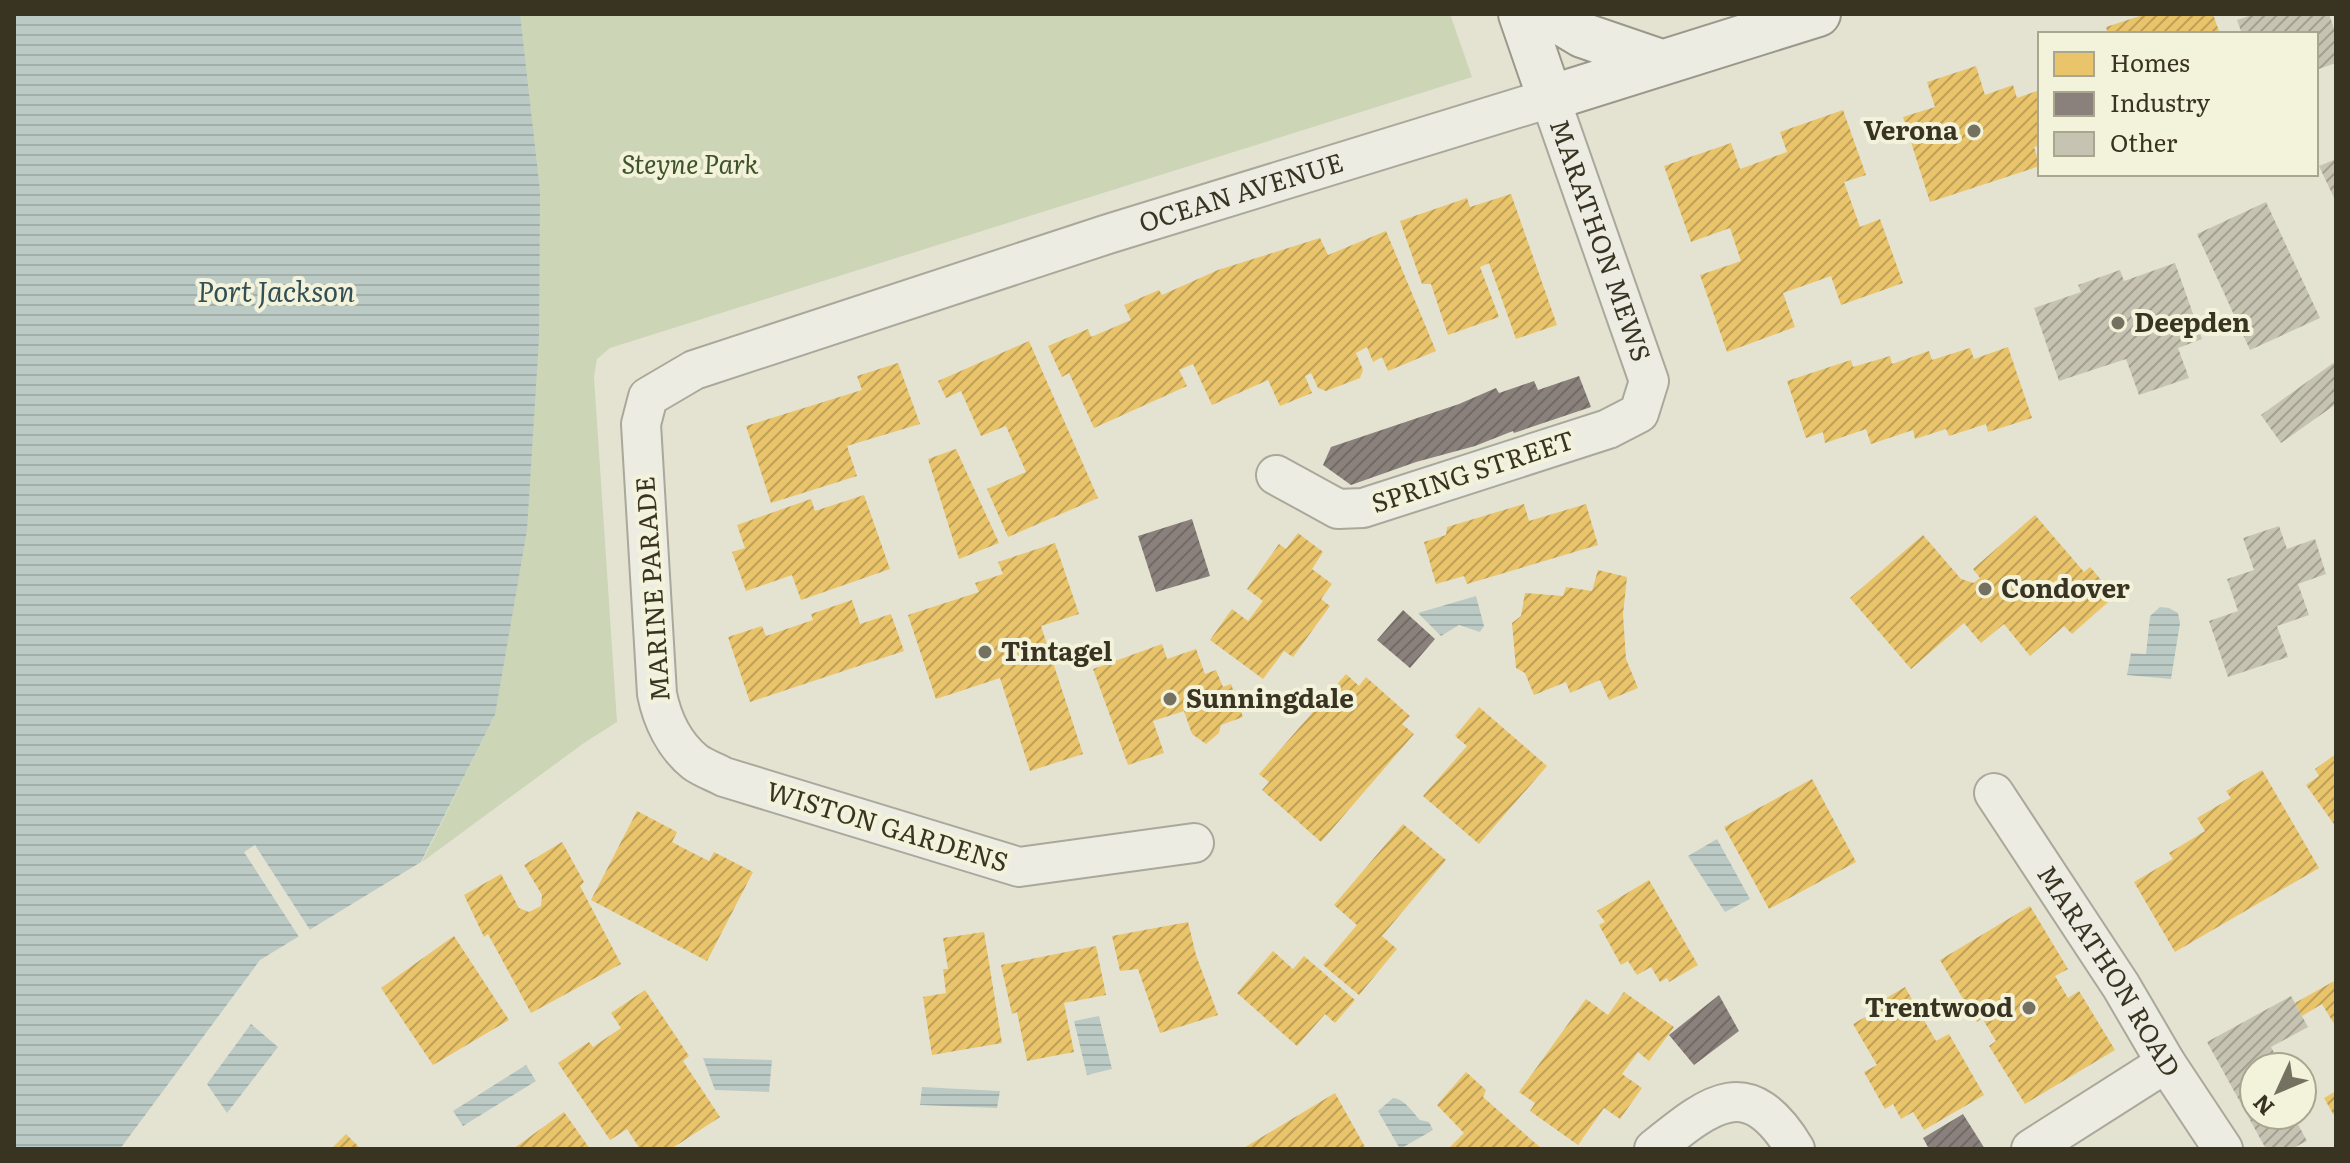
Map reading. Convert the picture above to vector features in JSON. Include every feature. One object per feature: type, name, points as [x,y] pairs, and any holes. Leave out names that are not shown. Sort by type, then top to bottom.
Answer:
[{"type":"street","points":[[1521,14],[1550,98]]},
{"type":"street","points":[[1547,14],[1592,39],[1661,62]]},
{"type":"street","name":"OCEAN AVENUE","points":[[668,384],[694,370],[1108,234],[1818,14]]},
{"type":"street","name":"MARATHON MEWS","points":[[1550,98],[1649,381]]},
{"type":"street","name":"SPRING STREET","points":[[1276,475],[1338,509],[1363,508],[1608,429],[1639,413],[1649,381]]},
{"type":"street","name":"MARINE PARADE","points":[[668,384],[648,397],[641,424],[657,694],[662,715],[677,741],[694,762],[724,777]]},
{"type":"street","name":"WISTON GARDENS","points":[[724,777],[1019,867],[1194,843]]},
{"type":"street","name":"MARATHON ROAD","points":[[1994,793],[2223,1149]]},
{"type":"street","points":[[2031,1149],[2166,1063]]},
{"type":"street","points":[[1654,1149],[1691,1119],[1733,1102],[1753,1104],[1768,1112],[1795,1149]]},
{"type":"green space","name":"Steyne Park","points":[[516,14],[1450,14],[1472,77],[610,348],[597,359],[594,377],[617,722],[422,862],[495,715]]},
{"type":"water","name":"Port Jackson","points":[[14,14],[520,14],[540,191],[539,338],[527,530],[495,715],[421,862],[260,960],[120,1149],[14,1149]]},
{"type":"water","points":[[1476,596],[1484,626],[1480,632],[1459,625],[1441,636],[1418,613]]},
{"type":"water","points":[[2160,607],[2178,613],[2180,623],[2171,679],[2127,675],[2131,653],[2146,654],[2150,616]]},
{"type":"water","points":[[1717,839],[1750,899],[1725,912],[1688,856]]},
{"type":"water","points":[[1099,1016],[1112,1069],[1087,1075],[1074,1021]]},
{"type":"water","points":[[251,1024],[278,1047],[227,1113],[207,1084]]},
{"type":"water","points":[[703,1058],[772,1060],[769,1092],[715,1090]]},
{"type":"water","points":[[526,1065],[536,1081],[463,1126],[453,1111]]},
{"type":"water","points":[[922,1087],[1000,1091],[997,1108],[920,1105]]},
{"type":"water","points":[[1393,1098],[1405,1103],[1420,1120],[1429,1122],[1433,1130],[1400,1149],[1378,1111]]},
{"type":"pier","points":[[255,845],[312,933],[301,940],[244,852]]},
{"type":"building: Homes","points":[[2146,14],[2213,14],[2219,32],[2107,32],[2106,27]]},
{"type":"building: Homes","name":"Verona","points":[[1976,66],[1985,95],[2013,85],[2017,98],[2038,91],[2038,146],[2034,147],[2038,167],[1930,202],[1903,117],[1935,107],[1927,82]]},
{"type":"building: Homes","points":[[1843,110],[1866,175],[1844,182],[1860,227],[1880,219],[1903,283],[1841,305],[1831,276],[1783,293],[1795,327],[1727,352],[1700,275],[1741,261],[1730,228],[1691,242],[1664,166],[1731,143],[1740,169],[1787,152],[1780,132]]},
{"type":"building: Homes","points":[[1511,194],[1557,325],[1516,339],[1489,263],[1480,267],[1499,317],[1448,335],[1431,284],[1422,284],[1400,221],[1467,198],[1470,207]]},
{"type":"building: Homes","points":[[1386,231],[1436,351],[1388,371],[1382,357],[1373,362],[1367,347],[1356,353],[1363,370],[1360,378],[1326,391],[1318,388],[1311,373],[1305,376],[1312,393],[1280,406],[1268,380],[1212,405],[1193,364],[1179,370],[1187,386],[1094,428],[1069,373],[1062,377],[1048,346],[1088,329],[1091,337],[1131,320],[1124,305],[1159,290],[1162,295],[1218,270],[1320,238],[1328,255]]},
{"type":"building: Homes","points":[[1029,341],[1098,498],[1008,537],[987,489],[1026,472],[1006,426],[981,436],[961,391],[946,398],[938,381]]},
{"type":"building: Homes","points":[[2008,347],[2032,418],[1988,432],[1986,424],[1949,436],[1946,429],[1915,439],[1913,430],[1871,444],[1866,429],[1825,443],[1823,432],[1806,438],[1787,381],[1851,360],[1853,367],[1890,356],[1892,364],[1929,351],[1932,360],[1970,348],[1974,359]]},
{"type":"building: Homes","points":[[898,363],[920,424],[847,446],[857,476],[771,503],[746,426],[862,390],[857,376]]},
{"type":"building: Homes","points":[[956,449],[999,543],[959,559],[928,459]]},
{"type":"building: Homes","points":[[864,495],[890,569],[801,600],[792,575],[746,591],[732,552],[745,548],[737,525],[811,499],[815,511]]},
{"type":"building: Homes","points":[[1524,504],[1529,521],[1586,504],[1598,545],[1467,584],[1464,576],[1436,584],[1424,542],[1446,535],[1447,527]]},
{"type":"building: Homes","name":"Condover","points":[[2035,515],[2084,572],[2090,567],[2115,596],[2072,634],[2064,626],[2030,656],[2004,624],[1981,643],[1964,623],[1911,669],[1850,598],[1923,535],[1961,579],[1974,583],[1980,578],[1973,569]]},
{"type":"building: Homes","points":[[1298,533],[1323,552],[1312,569],[1332,584],[1321,599],[1330,606],[1293,657],[1284,651],[1263,679],[1210,640],[1232,609],[1248,621],[1263,601],[1247,589],[1279,544],[1286,549]]},
{"type":"building: Homes","name":"Tintagel","points":[[1055,543],[1079,614],[1041,626],[1083,754],[1030,771],[1000,678],[936,699],[908,615],[979,592],[975,583],[1003,574],[998,562]]},
{"type":"building: Homes","points":[[1598,570],[1627,577],[1623,614],[1626,659],[1638,688],[1609,700],[1600,680],[1570,693],[1566,682],[1534,695],[1525,673],[1516,668],[1512,623],[1521,616],[1525,593],[1563,596],[1566,587],[1592,591]]},
{"type":"building: Homes","points":[[852,600],[860,624],[891,614],[904,651],[750,702],[728,637],[762,626],[766,636],[813,620],[811,614]]},
{"type":"building: Homes","name":"Sunningdale","points":[[1162,644],[1167,659],[1196,649],[1205,674],[1216,670],[1223,687],[1231,684],[1243,717],[1221,725],[1219,733],[1206,744],[1192,734],[1184,711],[1153,721],[1164,753],[1128,765],[1093,669]]},
{"type":"building: Homes","points":[[1346,674],[1359,686],[1366,677],[1410,716],[1402,724],[1414,734],[1321,842],[1262,790],[1269,782],[1259,774]]},
{"type":"building: Homes","points":[[1479,707],[1547,766],[1479,844],[1423,796],[1467,746],[1455,736]]},
{"type":"building: Homes","points":[[2336,754],[2336,827],[2306,785],[2319,776],[2315,769]]},
{"type":"building: Homes","points":[[2262,770],[2319,868],[2175,952],[2134,882],[2173,859],[2169,853],[2205,831],[2197,818],[2231,798],[2226,791]]},
{"type":"building: Homes","points":[[1812,779],[1856,862],[1769,909],[1724,827]]},
{"type":"building: Homes","points":[[637,811],[677,832],[672,842],[689,851],[709,861],[714,852],[753,872],[707,961],[591,900]]},
{"type":"building: Homes","points":[[1403,824],[1446,860],[1382,936],[1397,949],[1359,995],[1323,965],[1357,925],[1334,905]]},
{"type":"building: Homes","points":[[562,842],[584,882],[580,886],[621,964],[531,1013],[488,934],[484,937],[464,895],[501,874],[519,908],[529,912],[541,906],[542,895],[524,865]]},
{"type":"building: Homes","points":[[1649,880],[1698,965],[1669,982],[1667,978],[1660,982],[1651,967],[1637,975],[1628,961],[1621,965],[1599,925],[1605,922],[1597,911]]},
{"type":"building: Homes","name":"Trentwood","points":[[2030,906],[2068,969],[2055,976],[2068,998],[2079,991],[2115,1050],[2025,1104],[1989,1046],[1996,1041],[1982,1018],[1977,1022],[1940,960]]},
{"type":"building: Homes","points":[[1188,922],[1196,955],[1218,1015],[1160,1033],[1138,969],[1120,971],[1112,936]]},
{"type":"building: Homes","points":[[984,932],[1002,1043],[932,1055],[923,997],[946,993],[943,969],[948,969],[943,938]]},
{"type":"building: Homes","points":[[454,936],[509,1020],[433,1065],[381,988]]},
{"type":"building: Homes","points":[[1096,946],[1106,995],[1064,1003],[1074,1052],[1027,1061],[1017,1012],[1012,1014],[1001,965]]},
{"type":"building: Homes","points":[[1273,951],[1293,969],[1304,956],[1355,1000],[1335,1023],[1325,1014],[1297,1046],[1237,993]]},
{"type":"building: Homes","points":[[2336,980],[2336,1027],[2322,1004],[2302,1016],[2295,1003]]},
{"type":"building: Homes","points":[[1905,987],[1936,1041],[1949,1034],[1984,1095],[1924,1130],[1913,1112],[1901,1119],[1893,1104],[1885,1109],[1864,1072],[1877,1065],[1853,1024],[1874,1012],[1871,1007]]},
{"type":"building: Homes","points":[[645,990],[689,1056],[683,1061],[720,1117],[671,1149],[640,1149],[627,1129],[610,1140],[558,1063],[589,1042],[593,1047],[621,1028],[611,1013]]},
{"type":"building: Homes","points":[[1624,992],[1674,1027],[1649,1061],[1638,1052],[1622,1074],[1642,1088],[1620,1119],[1604,1108],[1578,1145],[1530,1111],[1535,1103],[1519,1092],[1586,999],[1608,1015]]},
{"type":"building: Homes","points":[[1466,1072],[1486,1090],[1483,1097],[1542,1149],[1448,1149],[1464,1133],[1437,1105]]},
{"type":"building: Homes","points":[[2336,1091],[2336,1119],[2324,1098]]},
{"type":"building: Homes","points":[[1335,1093],[1365,1147],[1242,1149]]},
{"type":"building: Homes","points":[[564,1112],[590,1149],[513,1149]]},
{"type":"building: Homes","points":[[346,1134],[361,1149],[331,1149]]},
{"type":"building: Industry","points":[[1579,376],[1591,407],[1351,485],[1323,465],[1331,447],[1459,404],[1496,388],[1499,393],[1534,381],[1538,390]]},
{"type":"building: Industry","points":[[1192,519],[1210,576],[1156,592],[1138,536]]},
{"type":"building: Industry","points":[[1403,610],[1435,639],[1410,668],[1377,640]]},
{"type":"building: Industry","points":[[1719,995],[1739,1031],[1694,1065],[1669,1035]]},
{"type":"building: Industry","points":[[1963,1114],[1985,1149],[1929,1149],[1923,1138]]},
{"type":"building: Other","points":[[2255,14],[2329,14],[2336,34],[2336,63],[2318,69],[2318,32],[2241,32],[2237,20]]},
{"type":"building: Other","points":[[2336,159],[2336,202],[2319,166]]},
{"type":"building: Other","points":[[2266,202],[2320,318],[2250,350],[2197,234]]},
{"type":"building: Other","name":"Deepden","points":[[2175,263],[2202,339],[2178,348],[2189,378],[2139,395],[2126,359],[2059,381],[2034,308],[2081,292],[2078,285],[2120,270],[2124,281]]},
{"type":"building: Other","points":[[2336,361],[2336,404],[2281,443],[2261,415]]},
{"type":"building: Other","points":[[2279,526],[2287,549],[2315,539],[2326,574],[2298,584],[2309,615],[2277,626],[2288,657],[2228,677],[2209,621],[2238,611],[2227,579],[2254,570],[2243,538]]},
{"type":"building: Other","points":[[2291,996],[2308,1027],[2271,1047],[2273,1051],[2238,1051],[2238,1098],[2207,1042]]},
{"type":"building: Other","points":[[2256,1131],[2302,1131],[2307,1141],[2291,1149],[2266,1149]]},
{"type":"place","name":"Verona","points":[[1974,131]]},
{"type":"place","name":"Deepden","points":[[2118,323]]},
{"type":"place","name":"Condover","points":[[1985,589]]},
{"type":"place","name":"Tintagel","points":[[985,652]]},
{"type":"place","name":"Sunningdale","points":[[1170,699]]},
{"type":"place","name":"Trentwood","points":[[2029,1008]]}]
